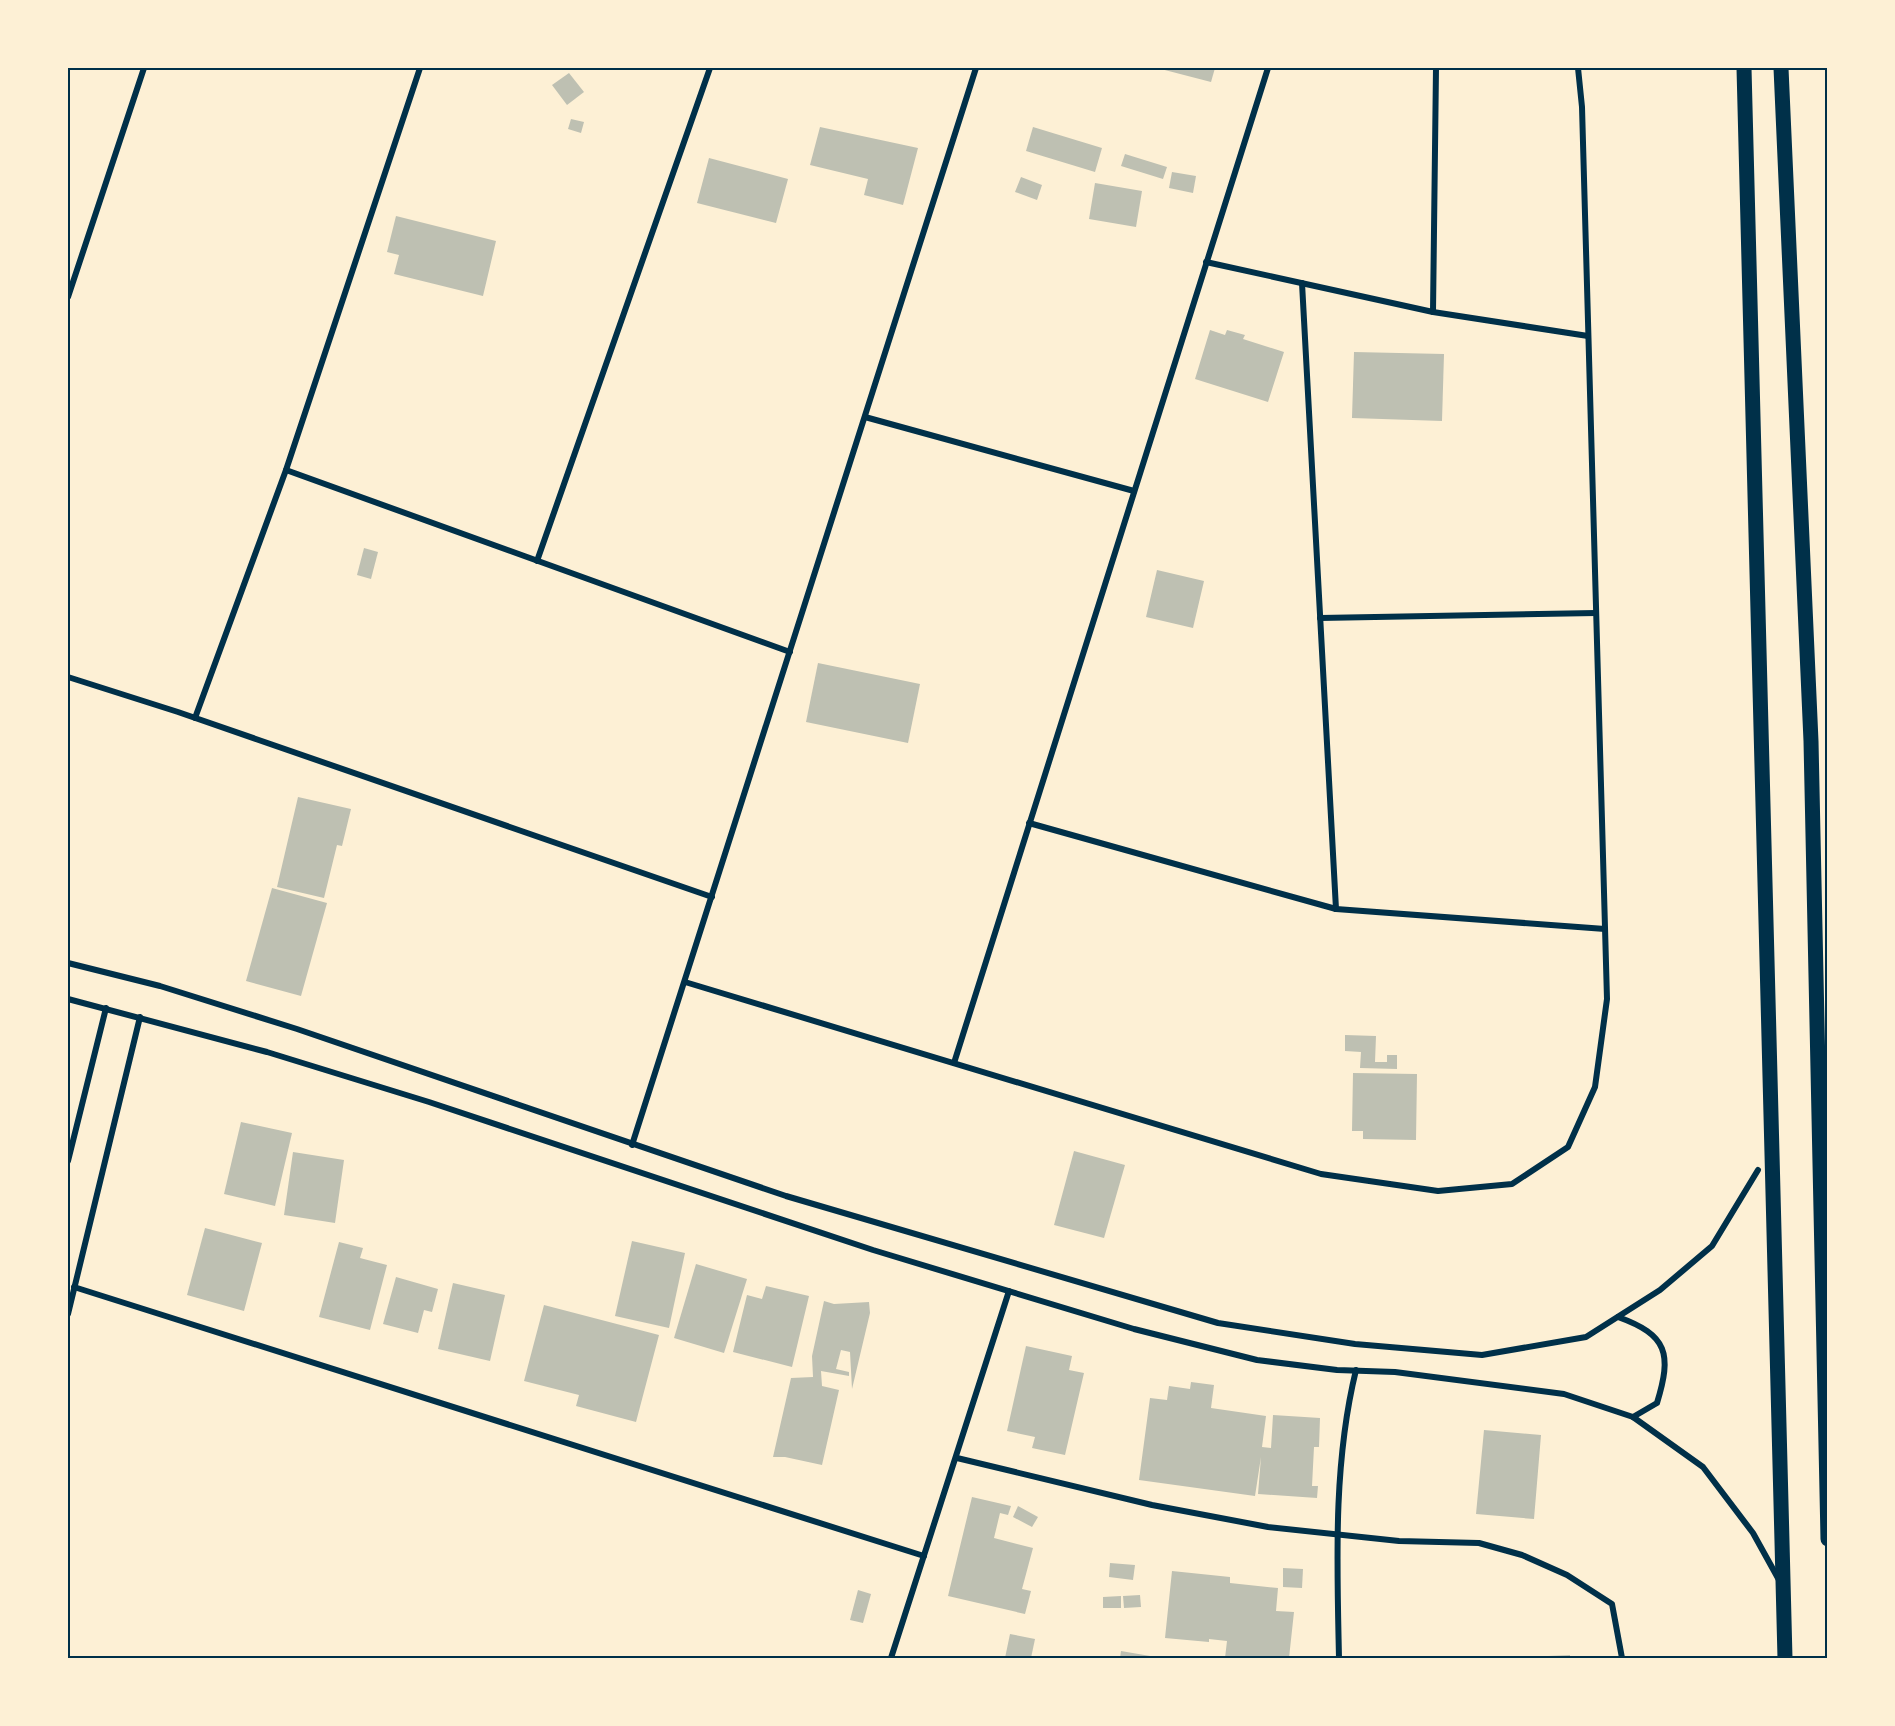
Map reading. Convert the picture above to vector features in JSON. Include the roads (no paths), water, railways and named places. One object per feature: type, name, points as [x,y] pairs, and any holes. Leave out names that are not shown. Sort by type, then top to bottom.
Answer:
[{"type":"main road","points":[[1744,68],[1785,1659]]},
{"type":"main road","points":[[1781,68],[1811,741],[1827,1539]]},
{"type":"street","points":[[68,297],[144,68]]},
{"type":"street","points":[[195,718],[286,470],[420,68]]},
{"type":"street","points":[[537,561],[710,68]]},
{"type":"street","points":[[632,1145],[976,68]]},
{"type":"street","points":[[954,1063],[1268,68]]},
{"type":"street","points":[[1433,312],[1436,68]]},
{"type":"street","points":[[685,982],[1321,1174],[1438,1191],[1512,1184],[1568,1148],[1595,1087],[1607,999],[1582,107],[1578,68]]},
{"type":"street","points":[[1206,262],[1433,312],[1588,336]]},
{"type":"street","points":[[1302,283],[1336,909]]},
{"type":"street","points":[[865,417],[1134,491]]},
{"type":"street","points":[[286,470],[790,652]]},
{"type":"street","points":[[1320,618],[1596,613]]},
{"type":"street","points":[[68,677],[195,718],[712,897]]},
{"type":"street","points":[[1029,823],[1336,909],[1605,929]]},
{"type":"street","points":[[68,963],[160,986],[297,1029],[786,1196],[1218,1323],[1355,1344],[1482,1355],[1586,1337],[1660,1290],[1712,1246],[1758,1170]]},
{"type":"street","points":[[68,999],[267,1052],[418,1099],[873,1250],[1134,1329],[1257,1360],[1395,1372],[1564,1394],[1633,1417],[1703,1467],[1753,1533],[1785,1592]]},
{"type":"street","points":[[68,1161],[106,1008]]},
{"type":"street","points":[[68,1314],[140,1017]]},
{"type":"street","points":[[74,1287],[924,1556]]},
{"type":"street","points":[[891,1659],[1009,1291]]},
{"type":"street","points":[[1618,1317],[1640,1325],[1653,1334],[1663,1349],[1666,1373],[1657,1403],[1633,1417]]},
{"type":"street","points":[[1339,1659],[1336,1534],[1347,1407],[1356,1370]]},
{"type":"street","points":[[957,1458],[1152,1505],[1268,1527],[1399,1541],[1479,1543],[1522,1555],[1567,1575],[1612,1604],[1622,1659]]}]
